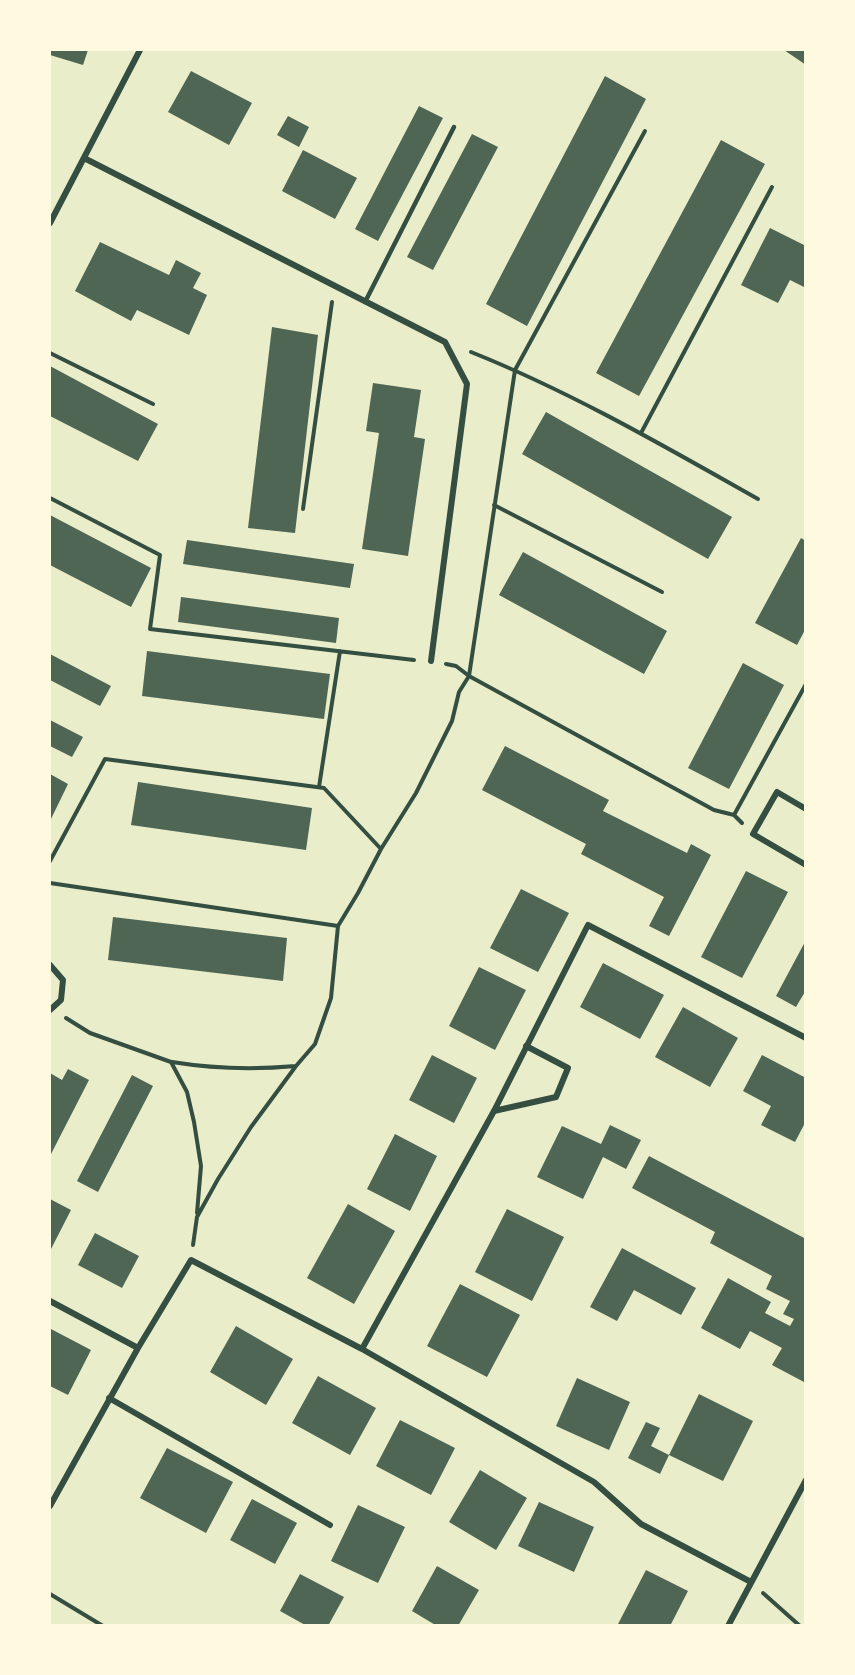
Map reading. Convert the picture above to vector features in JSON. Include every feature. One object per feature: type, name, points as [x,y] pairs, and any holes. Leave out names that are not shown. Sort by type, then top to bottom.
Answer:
[{"type":"street","points":[[50,223],[140,50]]},
{"type":"street","points":[[84,158],[445,342],[467,384],[431,662]]},
{"type":"street","points":[[806,808],[777,792],[753,834],[806,865]]},
{"type":"street","points":[[362,1349],[494,1111],[588,925],[806,1038]]},
{"type":"street","points":[[50,965],[63,980],[61,1000],[51,1010]]},
{"type":"street","points":[[494,1111],[556,1097],[568,1068],[526,1046]]},
{"type":"street","points":[[50,1506],[109,1398],[191,1260],[362,1349],[594,1482],[642,1524],[752,1582]]},
{"type":"street","points":[[50,1301],[138,1348]]},
{"type":"street","points":[[109,1398],[330,1525]]},
{"type":"street","points":[[728,1626],[806,1480]]},
{"type":"lane","points":[[364,302],[454,126]]},
{"type":"path","points":[[197,1217],[251,1127],[315,1044],[331,998],[338,926],[421,783],[452,721],[459,692],[469,676],[515,370],[645,131]]},
{"type":"path","points":[[641,433],[772,187]]},
{"type":"path","points":[[303,509],[334,287]]},
{"type":"path","points":[[445,342],[515,370],[641,433],[758,499]]},
{"type":"path","points":[[50,352],[153,404]]},
{"type":"path","points":[[50,498],[160,555],[150,629],[456,666],[469,676],[714,810],[734,815],[753,834]]},
{"type":"path","points":[[494,505],[662,592]]},
{"type":"path","points":[[320,788],[340,651]]},
{"type":"path","points":[[734,815],[806,684]]},
{"type":"path","points":[[50,861],[105,759],[324,788],[381,849]]},
{"type":"path","points":[[50,882],[338,926]]},
{"type":"path","points":[[51,1010],[90,1033],[171,1062],[258,1070],[296,1066]]},
{"type":"path","points":[[171,1062],[187,1092],[195,1122],[201,1166],[191,1260]]},
{"type":"path","points":[[752,1582],[800,1626]]},
{"type":"path","points":[[50,1594],[103,1626]]},
{"type":"building","points":[[50,50],[88,50],[83,65],[50,55]]},
{"type":"building","points":[[784,50],[806,50],[806,65]]},
{"type":"building","points":[[191,71],[252,103],[229,145],[168,112]]},
{"type":"building","points":[[605,76],[646,99],[527,326],[486,304]]},
{"type":"building","points":[[419,106],[443,118],[378,241],[355,229]]},
{"type":"building","points":[[288,116],[309,127],[299,147],[277,135]]},
{"type":"building","points":[[472,134],[498,147],[433,270],[407,257]]},
{"type":"building","points":[[721,140],[765,164],[639,396],[596,373]]},
{"type":"building","points":[[303,150],[357,178],[335,219],[282,191]]},
{"type":"building","points":[[770,228],[806,246],[806,288],[790,280],[778,303],[741,285]]},
{"type":"building","points":[[100,242],[169,275],[176,260],[201,273],[193,288],[207,295],[189,335],[137,310],[131,321],[75,291]]},
{"type":"building","points":[[272,327],[318,335],[295,533],[248,528]]},
{"type":"building","points":[[50,366],[158,424],[138,461],[50,416]]},
{"type":"building","points":[[373,383],[421,390],[414,437],[425,439],[408,556],[362,549],[379,433],[366,431]]},
{"type":"building","points":[[546,412],[732,517],[708,559],[522,454]]},
{"type":"building","points":[[50,515],[151,568],[131,607],[50,565]]},
{"type":"building","points":[[801,538],[806,541],[806,628],[797,645],[755,623]]},
{"type":"building","points":[[187,540],[354,564],[350,588],[183,564]]},
{"type":"building","points":[[523,552],[667,631],[644,674],[499,595]]},
{"type":"building","points":[[181,597],[339,618],[336,643],[178,622]]},
{"type":"building","points":[[147,651],[330,674],[324,719],[142,696]]},
{"type":"building","points":[[50,654],[111,686],[100,706],[50,680]]},
{"type":"building","points":[[743,663],[784,685],[729,789],[688,768]]},
{"type":"building","points":[[50,720],[83,737],[72,757],[50,746]]},
{"type":"building","points":[[505,746],[609,800],[603,811],[687,853],[691,844],[711,855],[669,936],[649,926],[664,897],[581,854],[586,844],[482,790]]},
{"type":"building","points":[[50,774],[68,784],[50,821]]},
{"type":"building","points":[[138,782],[312,808],[306,850],[131,825]]},
{"type":"building","points":[[746,871],[788,892],[742,978],[701,957]]},
{"type":"building","points":[[521,889],[569,913],[538,972],[490,948]]},
{"type":"building","points":[[113,917],[287,938],[283,981],[108,960]]},
{"type":"building","points":[[806,940],[806,990],[796,1007],[776,996]]},
{"type":"building","points":[[603,963],[664,995],[640,1039],[580,1007]]},
{"type":"building","points":[[479,967],[526,990],[495,1050],[449,1026]]},
{"type":"building","points":[[683,1007],[738,1038],[710,1087],[655,1057]]},
{"type":"building","points":[[432,1055],[477,1078],[454,1123],[409,1100]]},
{"type":"building","points":[[762,1055],[806,1078],[806,1121],[795,1142],[761,1125],[771,1106],[743,1091]]},
{"type":"building","points":[[68,1069],[89,1080],[50,1156],[50,1073],[62,1080]]},
{"type":"building","points":[[132,1075],[153,1086],[98,1192],[77,1181]]},
{"type":"building","points":[[610,1125],[641,1140],[626,1169],[603,1157],[583,1199],[537,1177],[562,1126],[601,1144]]},
{"type":"building","points":[[395,1134],[437,1156],[410,1211],[367,1189]]},
{"type":"building","points":[[649,1156],[806,1239],[806,1379],[804,1382],[772,1365],[782,1348],[750,1331],[740,1349],[701,1328],[728,1278],[771,1302],[765,1313],[790,1326],[794,1319],[783,1314],[790,1301],[766,1289],[772,1276],[710,1243],[715,1232],[632,1188]]},
{"type":"building","points":[[50,1199],[71,1210],[50,1251]]},
{"type":"building","points":[[348,1204],[395,1231],[354,1304],[307,1278]]},
{"type":"building","points":[[507,1209],[564,1237],[532,1301],[475,1272]]},
{"type":"building","points":[[95,1233],[139,1256],[122,1288],[78,1265]]},
{"type":"building","points":[[622,1248],[696,1288],[681,1315],[634,1290],[617,1321],[590,1307]]},
{"type":"building","points":[[460,1284],[520,1315],[487,1377],[427,1346]]},
{"type":"building","points":[[236,1326],[293,1359],[266,1405],[210,1372]]},
{"type":"building","points":[[51,1329],[91,1350],[68,1395],[50,1386]]},
{"type":"building","points":[[318,1376],[376,1408],[350,1455],[292,1423]]},
{"type":"building","points":[[577,1378],[630,1402],[609,1450],[556,1426]]},
{"type":"building","points":[[699,1394],[753,1421],[723,1481],[669,1455]]},
{"type":"building","points":[[400,1420],[455,1448],[431,1495],[376,1466]]},
{"type":"building","points":[[646,1422],[660,1428],[651,1446],[669,1455],[660,1474],[628,1458]]},
{"type":"building","points":[[167,1448],[233,1482],[206,1533],[140,1498]]},
{"type":"building","points":[[480,1470],[527,1498],[496,1550],[449,1522]]},
{"type":"building","points":[[252,1499],[297,1523],[275,1564],[230,1540]]},
{"type":"building","points":[[539,1502],[594,1527],[574,1572],[518,1546]]},
{"type":"building","points":[[358,1505],[405,1527],[378,1583],[331,1561]]},
{"type":"building","points":[[437,1566],[479,1590],[458,1626],[437,1626],[412,1611]]},
{"type":"building","points":[[646,1570],[688,1591],[670,1626],[617,1626]]},
{"type":"building","points":[[300,1574],[344,1597],[328,1626],[307,1626],[280,1611]]}]
